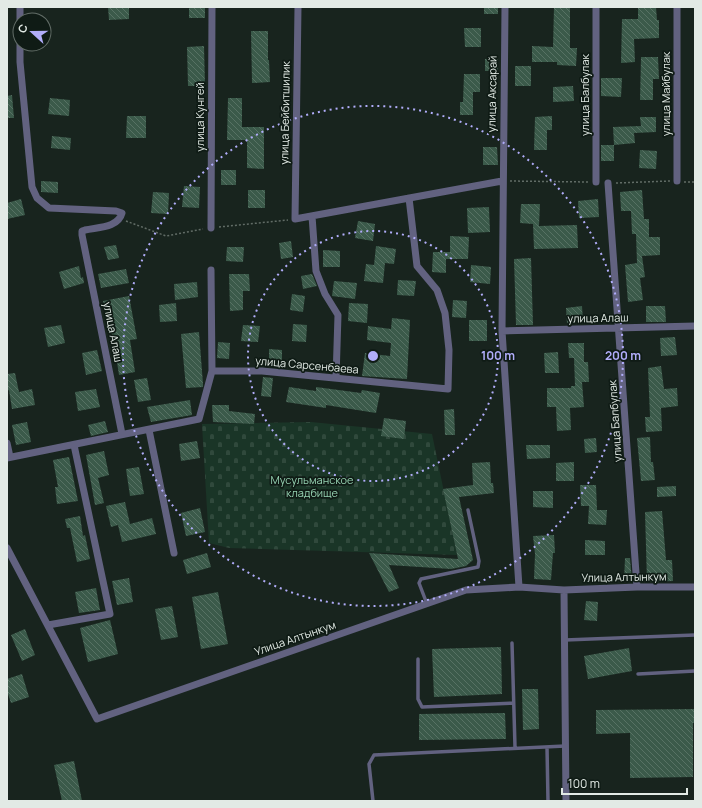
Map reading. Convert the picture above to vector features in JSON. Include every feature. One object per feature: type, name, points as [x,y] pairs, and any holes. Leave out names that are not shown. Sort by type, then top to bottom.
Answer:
[{"type":"street","name":"улица Кунгей","points":[[211,228],[212,7]]},
{"type":"street","name":"улица Бейбитшилик","points":[[298,7],[295,219],[312,216]]},
{"type":"street","name":"улица Аксарай","points":[[504,7],[502,331],[519,587]]},
{"type":"street","name":"улица Балбулак","points":[[596,7],[596,182]]},
{"type":"street","name":"улица Майбулак","points":[[677,7],[677,181]]},
{"type":"street","name":"улица Алаш","points":[[20,52],[32,187],[37,198],[49,208],[116,211],[122,213],[116,224],[82,231],[122,434]]},
{"type":"street","points":[[336,378],[338,315],[325,294],[316,271],[312,216],[502,181]]},
{"type":"street","name":"улица Балбулак","points":[[608,183],[620,329],[637,586]]},
{"type":"street","name":"улица Сарсенбаева","points":[[212,371],[262,371],[448,389],[449,350],[446,313],[437,290],[417,266],[408,198]]},
{"type":"street","points":[[7,443],[9,458],[122,434],[199,420],[212,371],[210,270]]},
{"type":"street","name":"улица Алаш","points":[[502,331],[695,326]]},
{"type":"street","points":[[149,430],[174,553]]},
{"type":"street","points":[[48,625],[110,614],[74,445]]},
{"type":"street","name":"Улица Алтынкум","points":[[7,548],[97,719],[466,590],[519,587],[564,590],[637,586],[695,587]]},
{"type":"street","points":[[564,590],[566,801]]},
{"type":"lane","points":[[427,604],[419,583],[421,579],[478,567],[479,561],[468,510]]},
{"type":"lane","points":[[565,640],[695,635]]},
{"type":"lane","points":[[512,642],[515,747]]},
{"type":"lane","points":[[418,659],[418,700],[422,707],[513,702]]},
{"type":"lane","points":[[638,674],[695,671]]},
{"type":"lane","points":[[547,746],[548,801]]},
{"type":"lane","points":[[373,801],[369,764],[374,755],[515,747],[565,746]]},
{"type":"green space","name":"Мусульманское кладбище","points":[[311,422],[432,434],[457,555],[229,548],[209,543],[202,424]]},
{"type":"building","points":[[108,7],[129,7],[129,19],[109,20]]},
{"type":"building","points":[[189,7],[205,7],[205,18],[189,18]]},
{"type":"building","points":[[484,7],[498,7],[498,14],[484,14]]},
{"type":"building","points":[[554,7],[570,7],[570,48],[577,48],[576,66],[557,65],[557,62],[532,62],[532,46],[553,47]]},
{"type":"building","points":[[638,7],[656,7],[657,20],[659,20],[659,38],[634,39],[635,62],[621,63],[622,19],[638,19]]},
{"type":"building","points":[[464,28],[481,28],[481,47],[465,47]]},
{"type":"building","points":[[251,31],[268,31],[270,82],[252,83]]},
{"type":"building","points":[[204,46],[205,86],[188,86],[187,47]]},
{"type":"building","points":[[641,57],[658,57],[659,79],[653,79],[653,100],[640,100]]},
{"type":"building","points":[[485,59],[498,59],[498,71],[485,71]]},
{"type":"building","points":[[515,66],[531,66],[531,86],[515,86]]},
{"type":"building","points":[[464,74],[480,74],[480,92],[473,92],[473,115],[460,115],[460,102],[463,102]]},
{"type":"building","points":[[601,78],[622,78],[621,97],[601,96]]},
{"type":"building","points":[[573,86],[574,101],[553,102],[553,87]]},
{"type":"building","points":[[12,95],[14,118],[7,118],[7,96]]},
{"type":"building","points":[[50,98],[70,100],[69,116],[48,114]]},
{"type":"building","points":[[228,98],[242,98],[242,127],[264,127],[264,169],[247,168],[247,140],[227,140]]},
{"type":"building","points":[[127,116],[146,116],[146,138],[126,138]]},
{"type":"building","points":[[552,116],[552,130],[547,130],[547,150],[534,150],[535,117]]},
{"type":"building","points":[[640,117],[656,117],[656,132],[634,133],[635,143],[614,145],[613,127],[641,126]]},
{"type":"building","points":[[52,136],[71,138],[70,150],[51,148]]},
{"type":"building","points":[[601,145],[614,145],[614,161],[601,161]]},
{"type":"building","points":[[483,147],[497,147],[498,165],[483,165]]},
{"type":"building","points":[[640,150],[657,151],[656,169],[639,168]]},
{"type":"building","points":[[221,170],[236,170],[236,185],[221,185]]},
{"type":"building","points":[[41,181],[58,182],[58,193],[41,192]]},
{"type":"building","points":[[184,186],[200,187],[199,208],[182,207]]},
{"type":"building","points":[[248,190],[265,190],[265,208],[248,208]]},
{"type":"building","points":[[642,190],[644,219],[649,219],[649,237],[660,237],[660,255],[642,256],[645,277],[640,278],[643,300],[628,302],[625,265],[637,263],[636,234],[632,234],[631,211],[621,211],[620,192]]},
{"type":"building","points":[[153,192],[169,193],[168,214],[151,213]]},
{"type":"building","points":[[21,199],[25,215],[7,219],[7,203]]},
{"type":"building","points":[[598,199],[599,217],[579,218],[578,201]]},
{"type":"building","points":[[521,204],[540,204],[539,226],[577,225],[578,248],[534,249],[533,224],[520,223]]},
{"type":"building","points":[[489,207],[490,232],[468,233],[467,208]]},
{"type":"building","points":[[358,221],[375,224],[373,241],[355,238]]},
{"type":"building","points":[[450,236],[469,237],[468,259],[446,259],[446,273],[432,272],[433,252],[450,252]]},
{"type":"building","points":[[291,241],[293,257],[281,259],[279,243]]},
{"type":"building","points":[[116,245],[119,258],[108,260],[104,247]]},
{"type":"building","points":[[376,246],[396,249],[394,264],[385,263],[383,283],[364,281],[366,264],[374,265]]},
{"type":"building","points":[[227,247],[244,247],[243,262],[226,261]]},
{"type":"building","points":[[323,250],[340,251],[340,267],[323,267]]},
{"type":"building","points":[[531,258],[533,325],[516,325],[514,259]]},
{"type":"building","points":[[471,265],[491,267],[490,284],[470,282]]},
{"type":"building","points":[[79,266],[81,278],[83,277],[84,283],[64,289],[59,272]]},
{"type":"building","points":[[126,269],[129,283],[101,288],[98,274]]},
{"type":"building","points":[[229,274],[249,274],[250,291],[243,291],[243,310],[230,311]]},
{"type":"building","points":[[312,274],[317,286],[303,289],[301,276]]},
{"type":"building","points":[[398,280],[416,281],[414,296],[397,295]]},
{"type":"building","points":[[334,281],[357,283],[355,299],[332,296]]},
{"type":"building","points":[[197,282],[198,297],[175,300],[174,284]]},
{"type":"building","points":[[292,294],[305,296],[303,312],[290,310]]},
{"type":"building","points":[[129,296],[137,339],[130,340],[135,372],[119,375],[114,343],[103,301]]},
{"type":"building","points":[[453,300],[467,301],[466,318],[452,317]]},
{"type":"building","points":[[176,303],[177,321],[160,322],[159,305]]},
{"type":"building","points":[[349,303],[368,304],[367,323],[348,321]]},
{"type":"building","points":[[582,306],[583,322],[567,323],[566,308]]},
{"type":"building","points":[[646,306],[665,306],[666,322],[646,322]]},
{"type":"building","points":[[392,318],[410,320],[407,379],[362,376],[365,353],[390,356],[391,343],[367,340],[368,326],[391,329]]},
{"type":"building","points":[[469,320],[487,320],[487,341],[469,341]]},
{"type":"building","points":[[293,324],[307,325],[306,342],[292,341]]},
{"type":"building","points":[[61,325],[65,343],[48,347],[44,328]]},
{"type":"building","points":[[243,325],[260,326],[258,342],[241,341]]},
{"type":"building","points":[[199,332],[203,387],[186,388],[181,334]]},
{"type":"building","points":[[675,337],[677,355],[661,356],[660,338]]},
{"type":"building","points":[[218,342],[230,343],[229,359],[217,358]]},
{"type":"building","points":[[568,343],[584,343],[584,362],[588,362],[589,382],[582,382],[584,407],[570,408],[571,430],[557,431],[556,407],[547,407],[547,388],[571,388],[571,386],[575,386],[574,358],[569,358]]},
{"type":"building","points":[[269,349],[282,350],[282,367],[269,366]]},
{"type":"building","points":[[97,350],[102,371],[86,375],[82,353]]},
{"type":"building","points":[[558,352],[559,373],[545,373],[544,353]]},
{"type":"building","points":[[661,366],[664,389],[677,388],[678,406],[661,408],[662,431],[646,432],[645,417],[650,417],[648,368]]},
{"type":"building","points":[[15,373],[19,392],[32,389],[35,405],[12,409],[9,390],[7,391],[7,374]]},
{"type":"building","points":[[263,377],[273,378],[271,397],[261,396]]},
{"type":"building","points":[[147,378],[151,400],[138,402],[134,380]]},
{"type":"building","points":[[289,387],[316,391],[316,387],[361,393],[362,390],[380,393],[376,413],[326,405],[326,408],[286,402]]},
{"type":"building","points":[[96,389],[100,407],[78,411],[75,392]]},
{"type":"building","points":[[190,400],[192,415],[151,422],[147,407]]},
{"type":"building","points":[[212,405],[229,405],[229,411],[255,414],[254,424],[213,422]]},
{"type":"building","points":[[454,409],[455,435],[445,435],[444,410]]},
{"type":"building","points":[[384,418],[406,421],[404,439],[381,436]]},
{"type":"building","points":[[105,421],[108,432],[91,436],[88,425]]},
{"type":"building","points":[[27,422],[31,442],[16,445],[12,425]]},
{"type":"building","points":[[650,437],[651,462],[653,462],[655,480],[641,481],[637,438]]},
{"type":"building","points":[[596,438],[597,452],[585,453],[584,439]]},
{"type":"building","points":[[197,441],[200,458],[181,461],[179,444]]},
{"type":"building","points":[[526,445],[550,445],[550,458],[527,459]]},
{"type":"building","points":[[104,451],[109,475],[98,478],[104,503],[95,505],[86,455]]},
{"type":"building","points":[[69,457],[78,501],[57,504],[55,487],[58,487],[53,460]]},
{"type":"building","points":[[490,462],[491,483],[493,483],[494,493],[459,497],[473,560],[466,566],[451,569],[389,565],[399,588],[389,592],[369,553],[458,559],[443,489],[473,485],[472,463]]},
{"type":"building","points":[[574,462],[574,481],[556,481],[556,463]]},
{"type":"building","points":[[139,467],[144,494],[130,496],[126,469]]},
{"type":"building","points":[[580,485],[596,485],[597,510],[607,510],[606,525],[588,524],[589,506],[581,506]]},
{"type":"building","points":[[676,486],[676,496],[657,497],[657,487]]},
{"type":"building","points":[[533,491],[553,491],[553,508],[533,507]]},
{"type":"building","points":[[125,502],[130,524],[152,518],[156,534],[122,542],[118,525],[111,527],[106,506]]},
{"type":"building","points":[[200,508],[205,532],[186,536],[181,513]]},
{"type":"building","points":[[662,511],[666,560],[672,560],[673,581],[647,582],[645,512]]},
{"type":"building","points":[[80,516],[83,536],[85,535],[90,559],[77,562],[70,528],[67,528],[65,519]]},
{"type":"building","points":[[554,535],[555,553],[553,553],[551,580],[534,579],[535,554],[533,536]]},
{"type":"building","points":[[585,540],[605,541],[605,555],[585,555]]},
{"type":"building","points":[[207,553],[211,567],[187,574],[183,560]]},
{"type":"building","points":[[625,558],[630,558],[632,581],[624,581]]},
{"type":"building","points":[[129,578],[133,602],[117,605],[112,581]]},
{"type":"building","points":[[96,588],[100,610],[79,613],[75,592]]},
{"type":"building","points":[[218,592],[228,644],[201,649],[192,597]]},
{"type":"building","points":[[586,601],[598,602],[597,621],[584,620]]},
{"type":"building","points":[[172,606],[178,637],[161,640],[155,609]]},
{"type":"building","points":[[110,620],[118,654],[88,662],[80,628]]},
{"type":"building","points":[[25,629],[35,655],[22,661],[11,635]]},
{"type":"building","points":[[501,647],[502,694],[434,697],[432,649]]},
{"type":"building","points":[[629,648],[632,671],[588,679],[584,656]]},
{"type":"building","points":[[22,674],[29,697],[11,703],[7,691],[7,679]]},
{"type":"building","points":[[522,689],[538,689],[539,729],[523,730]]},
{"type":"building","points":[[695,709],[695,723],[693,723],[693,777],[630,778],[630,733],[596,734],[596,710]]},
{"type":"building","points":[[505,713],[506,739],[419,740],[419,714]]},
{"type":"building","points":[[74,761],[82,801],[62,801],[54,765]]}]
